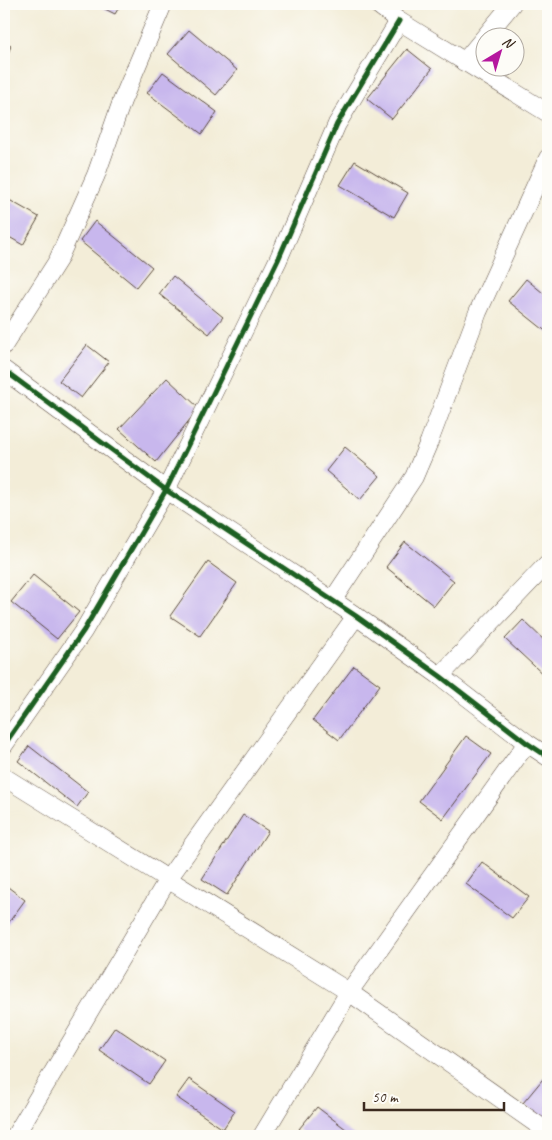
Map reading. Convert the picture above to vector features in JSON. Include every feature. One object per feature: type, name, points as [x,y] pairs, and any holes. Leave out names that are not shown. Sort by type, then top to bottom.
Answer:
[{"type":"street","points":[[4,346],[58,260],[96,175],[122,101],[163,4]]},
{"type":"street","points":[[377,4],[399,21],[548,113]]},
{"type":"street","points":[[464,62],[512,4]]},
{"type":"street","points":[[4,745],[84,630],[166,490],[278,260],[337,124],[399,21]]},
{"type":"street","points":[[332,601],[414,477],[478,312],[548,158]]},
{"type":"street","points":[[4,370],[166,490],[356,616],[548,757]]},
{"type":"street","points":[[440,676],[548,563]]},
{"type":"street","points":[[15,1136],[168,879],[356,616]]},
{"type":"street","points":[[262,1136],[349,992],[527,743]]},
{"type":"street","points":[[4,777],[349,992],[548,1132]]},
{"type":"building","points":[[95,4],[121,4],[115,14]]},
{"type":"building","points":[[189,30],[237,70],[216,95],[168,54]]},
{"type":"building","points":[[4,43],[11,46],[4,63]]},
{"type":"building","points":[[407,49],[432,69],[392,119],[367,99]]},
{"type":"building","points":[[163,72],[217,112],[202,134],[147,93]]},
{"type":"building","points":[[355,161],[408,193],[394,217],[340,185]]},
{"type":"building","points":[[4,197],[39,217],[23,245],[4,234]]},
{"type":"building","points":[[95,221],[152,267],[136,287],[80,241]]},
{"type":"building","points":[[173,276],[223,317],[209,334],[159,294]]},
{"type":"building","points":[[526,279],[548,297],[548,333],[508,301]]},
{"type":"building","points":[[87,345],[109,362],[81,398],[59,381]]},
{"type":"building","points":[[167,378],[199,408],[156,462],[119,429]]},
{"type":"building","points":[[345,447],[380,476],[360,500],[326,471]]},
{"type":"building","points":[[405,542],[454,581],[434,606],[386,567]]},
{"type":"building","points":[[208,562],[237,583],[200,636],[170,616]]},
{"type":"building","points":[[33,575],[79,612],[57,639],[11,602]]},
{"type":"building","points":[[523,620],[548,644],[548,679],[505,639]]},
{"type":"building","points":[[354,666],[380,685],[339,740],[313,720]]},
{"type":"building","points":[[466,736],[491,754],[443,819],[419,801]]},
{"type":"building","points":[[29,746],[88,792],[77,807],[18,761]]},
{"type":"building","points":[[243,815],[268,831],[227,895],[202,879]]},
{"type":"building","points":[[482,862],[529,897],[512,918],[466,884]]},
{"type":"building","points":[[4,884],[25,900],[4,929]]},
{"type":"building","points":[[115,1027],[165,1061],[149,1084],[99,1050]]},
{"type":"building","points":[[547,1074],[548,1076],[548,1125],[523,1103]]},
{"type":"building","points":[[189,1079],[235,1111],[223,1129],[176,1097]]},
{"type":"building","points":[[317,1107],[355,1136],[308,1136],[299,1129]]},
{"type":"cycle path","points":[[4,745],[84,630],[166,490],[278,260],[337,124],[399,21]]},
{"type":"cycle path","points":[[4,370],[166,490],[356,616],[548,757]]}]
